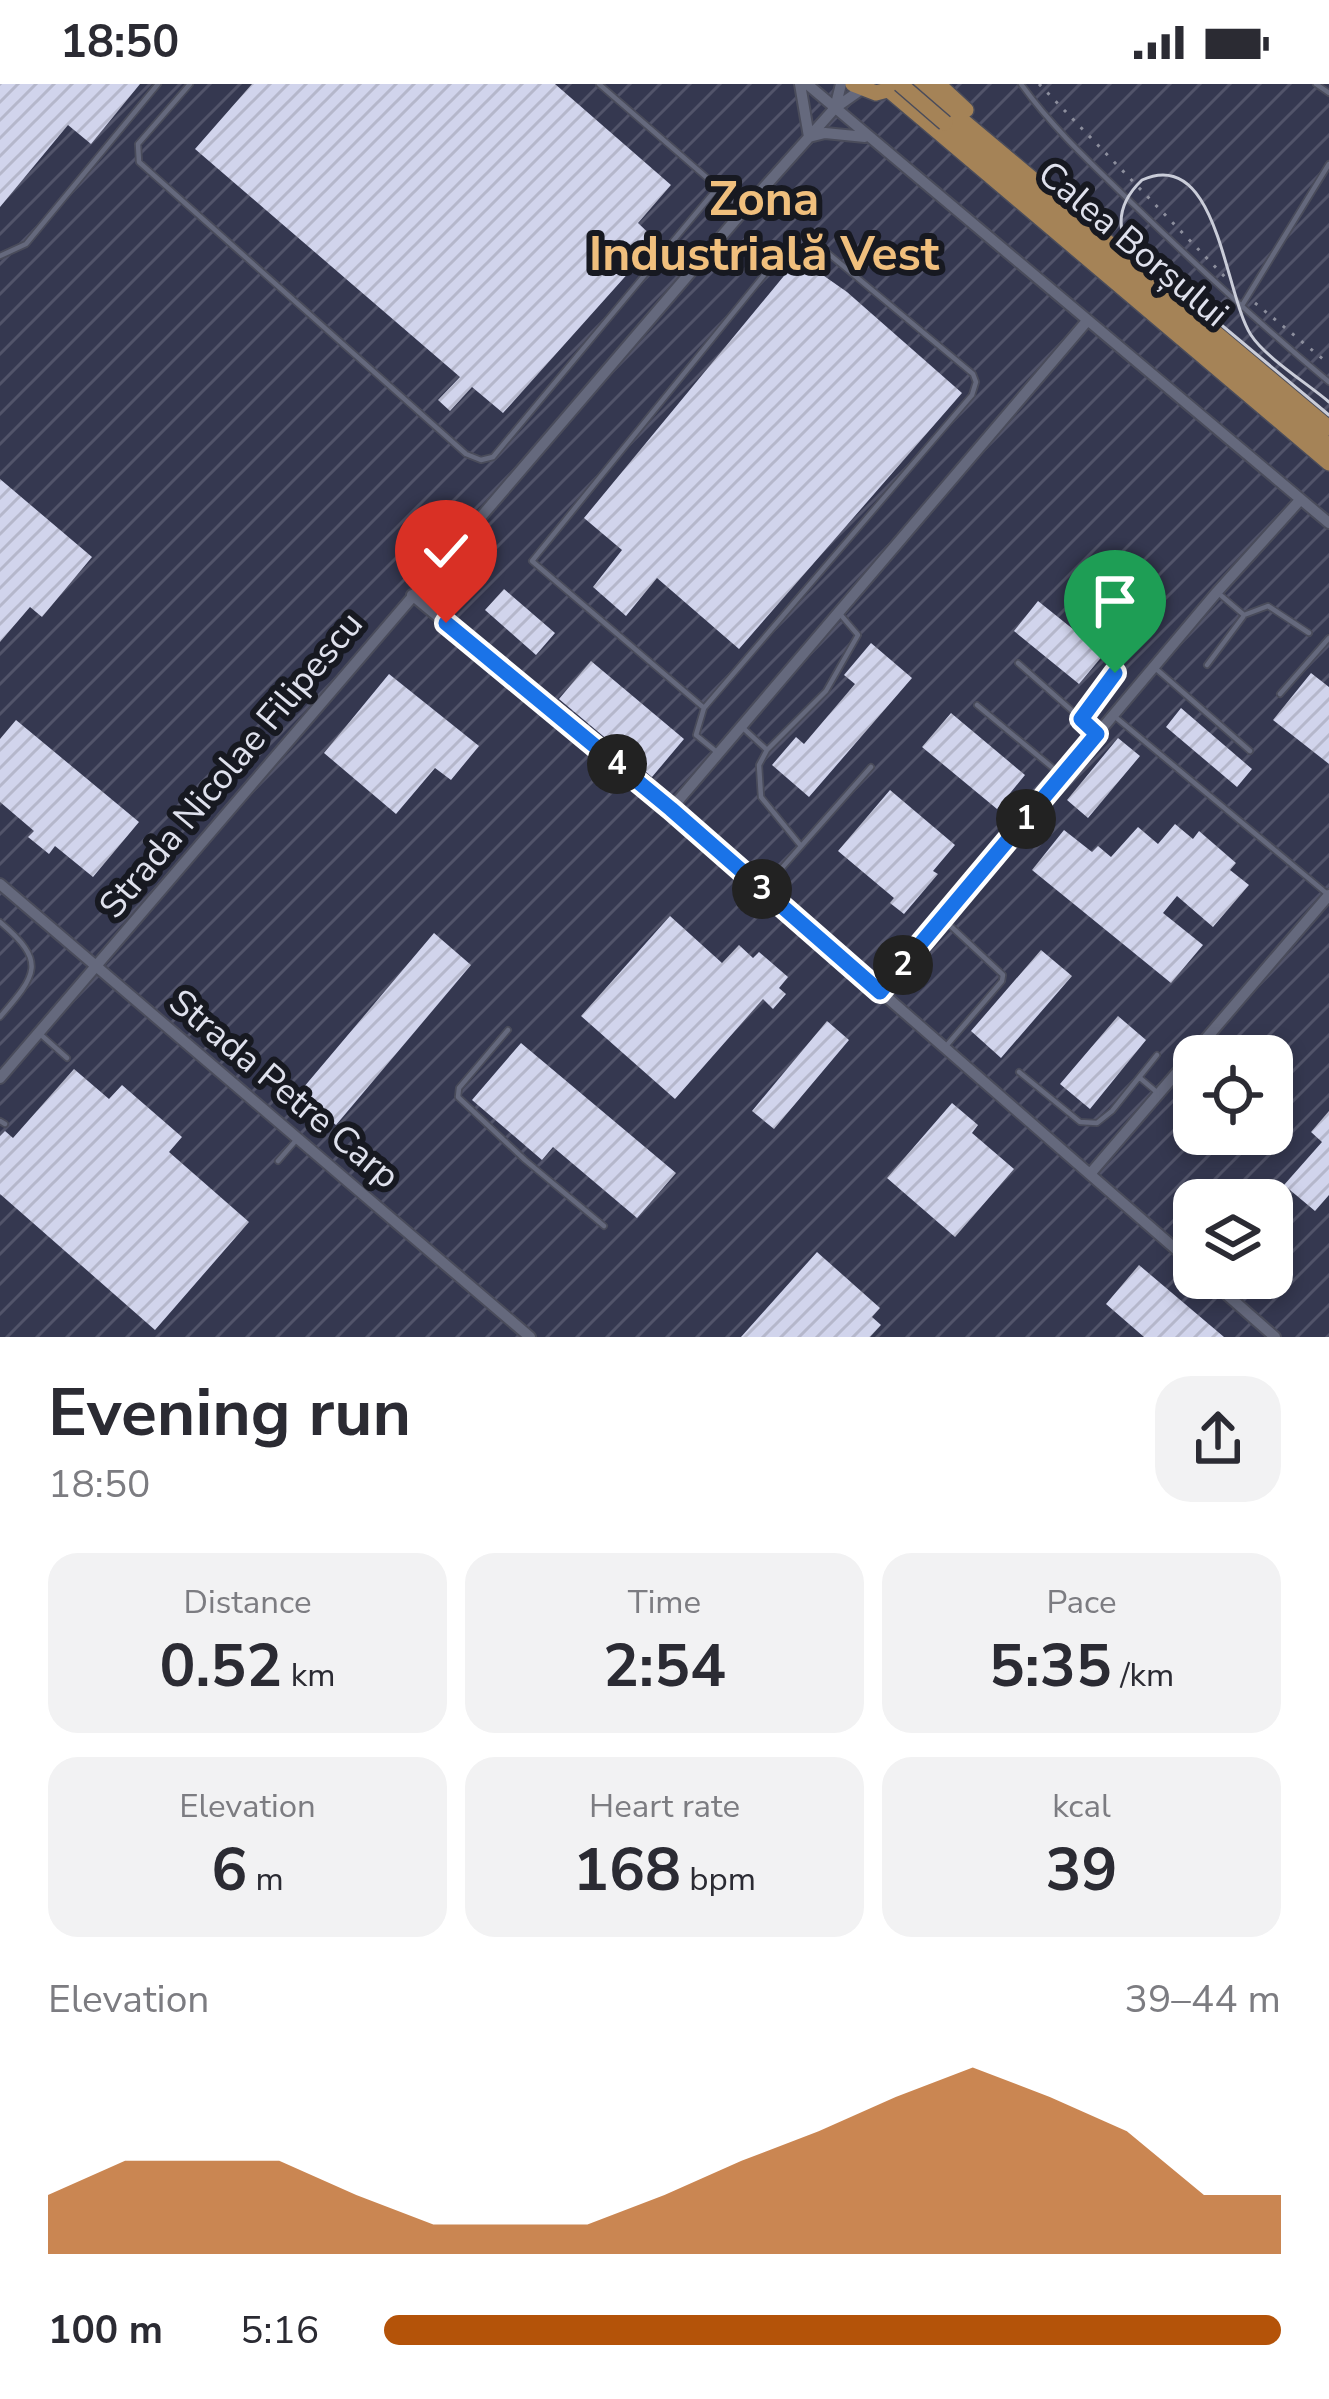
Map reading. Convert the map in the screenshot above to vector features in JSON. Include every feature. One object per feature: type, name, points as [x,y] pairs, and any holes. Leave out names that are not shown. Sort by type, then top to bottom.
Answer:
[{"type":"main road","name":"Calea Borșului","points":[[919,84],[949,118],[1329,446]]},
{"type":"main road","points":[[938,84],[1119,245],[1329,419]]},
{"type":"main road","name":"Calea Borșului","points":[[898,86],[949,118],[1329,428]]},
{"type":"main road","points":[[857,87],[898,86],[1329,463]]},
{"type":"street","points":[[803,84],[1329,523]]},
{"type":"street","points":[[803,84],[809,137],[845,133],[873,139]]},
{"type":"street","points":[[836,108],[841,84]]},
{"type":"street","name":"Strada Nicolae Filipescu","points":[[0,1078],[744,210],[857,87]]},
{"type":"street","points":[[671,809],[1087,321]]},
{"type":"street","points":[[880,992],[1300,500]]},
{"type":"street","points":[[412,595],[671,809],[1173,1247]]},
{"type":"street","name":"Strada Petre Carp","points":[[0,884],[530,1337]]},
{"type":"street","points":[[1090,1174],[1329,895]]},
{"type":"street","points":[[1232,1299],[1275,1337]]},
{"type":"lane","points":[[0,256],[26,244],[158,84]]},
{"type":"lane","points":[[190,84],[138,144],[139,162],[466,454],[481,460],[493,457],[718,187]]},
{"type":"lane","points":[[599,84],[744,210]]},
{"type":"lane","points":[[1021,84],[1053,128],[1240,308],[1329,382]]},
{"type":"lane","points":[[1316,84],[1329,93]]},
{"type":"lane","points":[[1240,308],[1329,164]]},
{"type":"lane","points":[[704,708],[532,561],[777,259],[804,246],[824,250],[973,374],[976,382],[972,395],[704,708],[696,735],[719,754]]},
{"type":"lane","points":[[1217,592],[1244,615]]},
{"type":"lane","points":[[1207,665],[1244,615],[1268,606],[1309,633]]},
{"type":"lane","points":[[801,846],[761,796],[759,764],[767,750],[826,692],[858,635],[839,614]]},
{"type":"lane","points":[[1280,694],[1329,638]]},
{"type":"lane","points":[[1018,663],[1097,734]]},
{"type":"lane","points":[[1154,668],[1250,751]]},
{"type":"lane","points":[[1081,719],[1115,673]]},
{"type":"lane","points":[[977,706],[1062,776]]},
{"type":"lane","points":[[1113,715],[1329,895]]},
{"type":"lane","points":[[742,727],[767,750]]},
{"type":"lane","points":[[763,890],[871,767]]},
{"type":"lane","points":[[942,918],[1003,974],[945,1048]]},
{"type":"lane","points":[[0,922],[26,944],[33,958],[33,971],[23,990],[0,1017]]},
{"type":"lane","points":[[508,1030],[459,1088],[458,1097],[604,1226]]},
{"type":"lane","points":[[39,1033],[67,1058]]},
{"type":"lane","points":[[1019,1072],[1088,1124],[1112,1111],[1157,1055]]},
{"type":"lane","points":[[1140,1078],[1159,1094]]},
{"type":"lane","points":[[278,1161],[298,1138]]},
{"type":"path","points":[[1040,84],[1248,297],[1329,364]]},
{"type":"shaded area","points":[[0,84],[1329,84],[1329,1337],[0,1337]]},
{"type":"building","points":[[0,84],[140,84],[91,144],[68,125],[0,207]]},
{"type":"building","points":[[252,84],[555,84],[671,185],[638,223],[657,241],[503,413],[472,387],[450,411],[438,400],[460,377],[195,149]]},
{"type":"building","points":[[807,264],[847,292],[962,393],[739,649],[657,578],[626,616],[593,587],[622,550],[584,518],[788,271]]},
{"type":"building","points":[[0,479],[92,557],[42,617],[30,607],[0,642]]},
{"type":"building","points":[[504,589],[555,633],[536,655],[485,610]]},
{"type":"building","points":[[1038,601],[1104,654],[1079,684],[1014,631]]},
{"type":"building","points":[[871,643],[912,678],[809,797],[772,765],[796,737],[804,744],[855,684],[844,675]]},
{"type":"building","points":[[591,661],[684,739],[652,777],[559,699]]},
{"type":"building","points":[[1311,673],[1329,687],[1329,764],[1273,720]]},
{"type":"building","points":[[389,674],[479,746],[451,780],[435,768],[396,814],[324,753]]},
{"type":"building","points":[[1181,708],[1252,769],[1237,787],[1166,727]]},
{"type":"building","points":[[951,713],[1025,775],[997,809],[922,747]]},
{"type":"building","points":[[16,720],[139,822],[93,877],[55,846],[49,854],[28,837],[34,831],[0,802],[0,739]]},
{"type":"building","points":[[1118,738],[1140,756],[1088,818],[1067,800]]},
{"type":"building","points":[[890,790],[955,845],[904,914],[890,903],[894,898],[838,851]]},
{"type":"building","points":[[1175,824],[1193,839],[1199,831],[1236,863],[1230,870],[1249,885],[1213,927],[1177,896],[1163,913],[1203,945],[1171,983],[1032,870],[1064,830],[1092,852],[1098,846],[1111,857],[1138,827],[1158,844]]},
{"type":"building","points":[[670,916],[722,963],[739,945],[753,958],[759,952],[788,977],[779,988],[786,994],[773,1009],[763,999],[675,1099],[581,1016]]},
{"type":"building","points":[[434,933],[471,965],[336,1125],[298,1094]]},
{"type":"building","points":[[1041,950],[1072,976],[1001,1058],[971,1031]]},
{"type":"building","points":[[1118,1016],[1146,1040],[1090,1109],[1060,1084]]},
{"type":"building","points":[[827,1021],[849,1040],[774,1129],[752,1111]]},
{"type":"building","points":[[521,1043],[676,1173],[637,1218],[553,1147],[542,1160],[472,1100]]},
{"type":"building","points":[[74,1069],[109,1099],[122,1085],[182,1137],[169,1152],[249,1222],[155,1330],[0,1194],[0,1136],[5,1131],[13,1138]]},
{"type":"building","points":[[952,1103],[978,1125],[972,1133],[1014,1169],[955,1237],[887,1178]]},
{"type":"building","points":[[1329,1111],[1329,1195],[1315,1211],[1293,1193],[1289,1179],[1322,1142],[1311,1132]]},
{"type":"building","points":[[817,1252],[880,1308],[872,1317],[881,1325],[870,1337],[741,1337]]},
{"type":"building","points":[[1139,1265],[1173,1294],[1173,1299],[1179,1299],[1224,1337],[1144,1337],[1106,1304]]},
{"type":"tram line","points":[[1329,402],[1251,335],[1215,229],[1187,184],[1167,175],[1142,180],[1122,211],[1127,246],[1329,415]]},
{"type":"district","name":"Zona Industrială Vest","points":[[764,226]]},
{"type":"route","points":[[446,623],[671,809],[880,992],[1097,734],[1081,719],[1115,673]]}]
